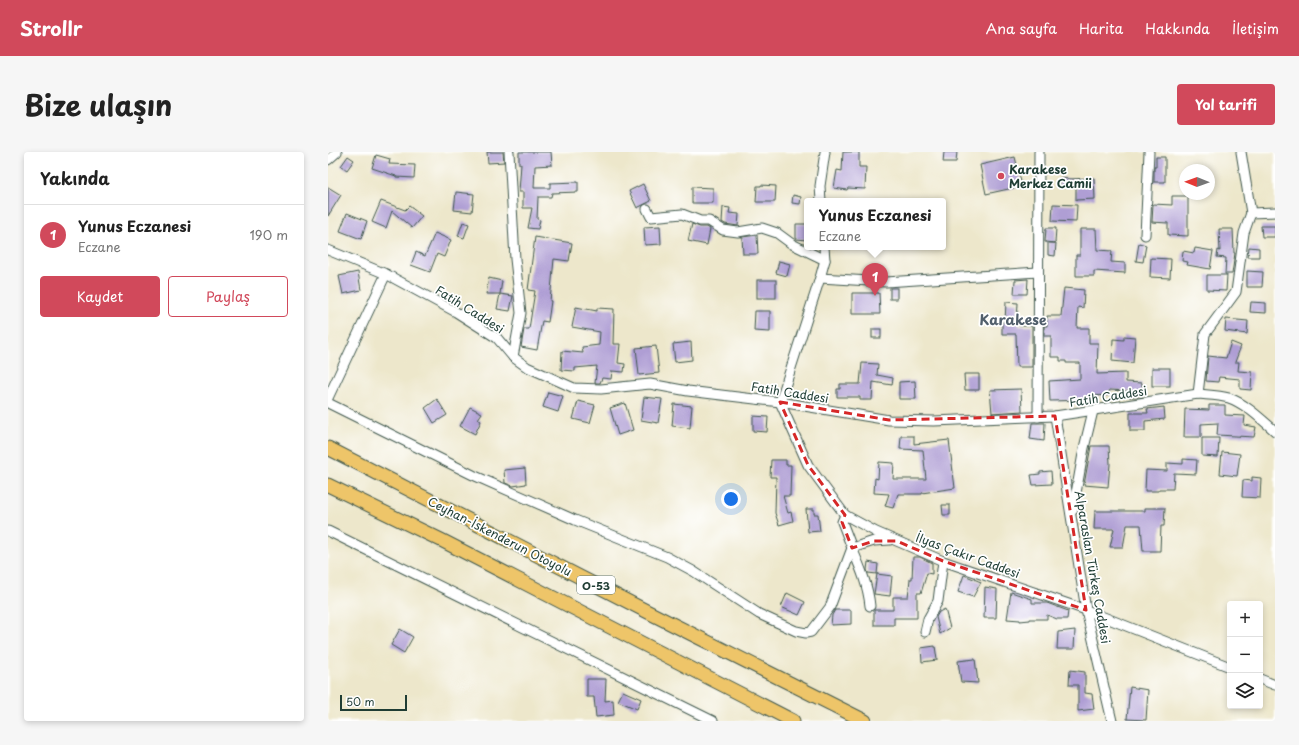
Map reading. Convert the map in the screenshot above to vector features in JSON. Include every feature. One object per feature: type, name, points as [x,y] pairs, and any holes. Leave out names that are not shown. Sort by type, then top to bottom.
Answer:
[{"type":"highway","name":"Ceyhan-İskenderun Otoyolu","points":[[328,448],[661,619],[864,721]]},
{"type":"highway","name":"O-53","points":[[328,485],[441,540],[793,721]]},
{"type":"street","points":[[328,160],[337,152]]},
{"type":"street","points":[[509,152],[515,259],[521,313],[513,357]]},
{"type":"street","points":[[821,198],[820,186],[825,152]]},
{"type":"street","points":[[1038,417],[1039,152]]},
{"type":"street","points":[[1145,235],[1149,152]]},
{"type":"street","points":[[1198,394],[1205,334],[1236,292],[1244,233],[1251,213],[1241,152]]},
{"type":"street","points":[[647,209],[651,217],[682,214],[700,221],[709,221],[723,230],[738,232],[762,228],[776,233],[804,250]]},
{"type":"street","points":[[1251,213],[1275,212]]},
{"type":"street","name":"Fatih Caddesi","points":[[328,250],[386,274],[456,312],[497,338],[513,357],[527,367],[574,388],[601,389],[650,384],[780,402],[889,420],[934,422],[1055,416],[1198,394],[1213,395],[1230,399],[1244,406],[1275,431]]},
{"type":"street","points":[[804,250],[825,260]]},
{"type":"street","points":[[824,250],[825,260],[820,278],[780,402],[808,466],[845,515],[842,522],[864,576],[869,594],[870,606]]},
{"type":"street","points":[[820,278],[886,282],[1038,272]]},
{"type":"street","points":[[328,398],[386,274]]},
{"type":"street","points":[[328,403],[473,475],[575,520],[667,557],[759,614],[806,634],[812,632],[830,607],[852,548]]},
{"type":"street","points":[[1071,517],[1084,448],[1093,411]]},
{"type":"street","name":"Alparaslan Türkeş Caddesi","points":[[1055,416],[1086,610],[1112,721]]},
{"type":"street","name":"İlyas Çakır Caddesi","points":[[845,515],[876,532],[943,561],[1086,610],[1227,666]]},
{"type":"street","points":[[328,531],[713,721]]},
{"type":"street","points":[[852,548],[874,541],[897,541]]},
{"type":"street","points":[[925,632],[928,619],[938,601],[943,561]]},
{"type":"street","points":[[1263,680],[1275,685]]},
{"type":"highlighted area","points":[[780,402],[889,420],[1055,416],[1086,610],[943,561],[897,541],[874,541],[852,548],[842,522],[845,515],[808,465]]},
{"type":"building","points":[[487,152],[503,152],[504,162],[488,163]]},
{"type":"building","points":[[519,152],[551,152],[552,165],[535,166],[534,188],[550,188],[550,183],[578,182],[578,192],[552,193],[551,197],[538,197],[537,219],[540,220],[538,229],[528,228],[532,208],[523,208],[523,192],[519,192],[521,164],[519,164]]},
{"type":"building","points":[[843,152],[859,152],[859,167],[866,167],[865,189],[848,188],[847,190],[834,188],[837,170],[842,171]]},
{"type":"building","points":[[944,152],[957,152],[956,162],[943,162]]},
{"type":"building","points":[[376,155],[390,159],[389,164],[415,165],[414,178],[396,177],[372,168]]},
{"type":"building","points":[[348,156],[354,160],[347,170],[341,166]]},
{"type":"building","name":"Karakese Merkez Camii","points":[[1015,157],[1022,186],[986,194],[980,165]]},
{"type":"building","points":[[1156,157],[1165,157],[1165,182],[1154,182]]},
{"type":"building","points":[[1059,178],[1094,178],[1095,199],[1076,200],[1076,187],[1059,186]]},
{"type":"building","points":[[643,184],[651,201],[637,208],[629,191]]},
{"type":"building","points":[[757,186],[776,186],[775,202],[756,202]]},
{"type":"building","points":[[328,187],[341,195],[328,216]]},
{"type":"building","points":[[692,187],[713,188],[713,203],[692,203]]},
{"type":"building","points":[[456,192],[474,194],[472,212],[454,210]]},
{"type":"building","points":[[793,195],[801,197],[800,204],[792,203]]},
{"type":"building","points":[[1172,196],[1179,196],[1179,200],[1188,200],[1188,236],[1168,235],[1168,223],[1152,222],[1153,204],[1172,205]]},
{"type":"building","points":[[381,201],[405,210],[409,206],[422,216],[412,228],[392,211],[386,228],[372,222]]},
{"type":"building","points":[[1053,204],[1077,205],[1076,222],[1052,221]]},
{"type":"building","points":[[723,207],[730,208],[729,213],[739,214],[738,226],[725,224],[722,222]]},
{"type":"building","points":[[347,213],[367,221],[361,239],[340,231]]},
{"type":"building","points":[[463,222],[469,224],[464,238],[458,236]]},
{"type":"building","points":[[692,224],[710,229],[707,245],[688,241]]},
{"type":"building","points":[[796,224],[804,224],[804,240],[796,239]]},
{"type":"building","points":[[660,226],[661,244],[645,245],[644,227]]},
{"type":"building","points":[[1261,226],[1275,226],[1275,237],[1262,237]]},
{"type":"building","points":[[1046,228],[1056,228],[1055,243],[1045,242]]},
{"type":"building","points":[[1080,229],[1096,229],[1097,250],[1112,251],[1111,262],[1125,263],[1125,273],[1094,271],[1094,276],[1076,276],[1076,255],[1080,255]]},
{"type":"building","points":[[1219,229],[1233,229],[1235,253],[1232,274],[1225,274],[1226,258],[1217,257],[1218,250],[1220,251]]},
{"type":"building","points":[[435,233],[451,240],[444,257],[437,254],[430,272],[411,265],[416,252],[425,256]]},
{"type":"building","points":[[757,235],[758,254],[743,254],[742,237]]},
{"type":"building","points":[[535,237],[572,243],[569,261],[554,259],[548,322],[542,321],[537,350],[521,347],[524,329],[529,329],[535,291],[528,290]]},
{"type":"building","points":[[1048,243],[1056,243],[1055,256],[1048,255]]},
{"type":"building","points":[[1139,243],[1146,245],[1143,262],[1136,261]]},
{"type":"building","points":[[1249,247],[1259,248],[1259,257],[1248,257]]},
{"type":"building","points":[[1195,248],[1213,251],[1210,269],[1187,265],[1188,262],[1182,261],[1183,251],[1194,253]]},
{"type":"building","points":[[1151,258],[1171,259],[1170,278],[1150,277]]},
{"type":"building","points":[[779,261],[790,264],[787,276],[776,273]]},
{"type":"building","points":[[1247,271],[1263,272],[1262,287],[1247,287]]},
{"type":"building","points":[[358,272],[361,290],[343,294],[339,276]]},
{"type":"building","points":[[1207,275],[1227,275],[1226,291],[1207,290]]},
{"type":"building","points":[[489,278],[502,281],[500,294],[486,294]]},
{"type":"building","points":[[1028,279],[1027,294],[1014,294],[1015,280]]},
{"type":"building","points":[[757,280],[776,280],[776,298],[757,298]]},
{"type":"building","points":[[890,288],[897,288],[897,299],[890,299]]},
{"type":"building","points":[[1064,288],[1084,290],[1083,308],[1078,307],[1077,328],[1089,328],[1089,343],[1098,343],[1097,374],[1126,373],[1126,382],[1142,383],[1142,397],[1129,397],[1130,391],[1109,390],[1109,395],[1088,396],[1088,400],[1050,401],[1049,381],[1080,379],[1080,363],[1066,363],[1066,361],[1060,361],[1060,357],[1051,357],[1051,336],[1044,336],[1044,326],[1047,326],[1047,316],[1061,316]]},
{"type":"building","points":[[852,293],[879,293],[880,314],[852,314]]},
{"type":"building","points":[[500,294],[513,296],[510,311],[497,309]]},
{"type":"building","points":[[1006,302],[1018,303],[1017,322],[1019,322],[1019,326],[1032,326],[1032,367],[1017,367],[1016,334],[1002,334],[1002,322],[1005,322]]},
{"type":"building","points":[[1251,302],[1266,303],[1266,313],[1250,312]]},
{"type":"building","points":[[576,307],[597,311],[597,308],[614,309],[613,344],[620,344],[618,363],[625,364],[624,372],[612,371],[611,379],[602,378],[600,383],[595,383],[597,366],[575,368],[575,371],[561,370],[562,351],[583,353],[582,347],[599,345],[600,332],[572,327]]},
{"type":"building","points":[[755,311],[770,311],[770,332],[754,331]]},
{"type":"building","points":[[1226,319],[1248,321],[1247,334],[1225,331]]},
{"type":"building","points":[[872,329],[881,329],[881,338],[872,338]]},
{"type":"building","points":[[1124,336],[1135,337],[1133,363],[1112,361],[1113,339],[1124,340]]},
{"type":"building","points":[[691,342],[692,360],[675,362],[673,344]]},
{"type":"building","points":[[1231,342],[1241,346],[1235,362],[1239,362],[1238,371],[1252,372],[1251,390],[1240,389],[1240,379],[1219,377],[1218,382],[1206,381],[1208,356],[1226,358]]},
{"type":"building","points":[[656,346],[659,373],[639,375],[636,348]]},
{"type":"building","points":[[862,363],[878,364],[877,375],[893,378],[892,385],[873,382],[872,400],[860,400],[860,397],[837,397],[837,389],[840,389],[840,384],[860,384]]},
{"type":"building","points":[[1152,368],[1170,368],[1170,386],[1152,386]]},
{"type":"building","points":[[964,374],[979,374],[979,390],[965,390]]},
{"type":"building","points":[[915,381],[916,399],[899,399],[899,382]]},
{"type":"building","points":[[1021,389],[1022,411],[992,413],[990,390]]},
{"type":"building","points":[[548,392],[563,396],[558,412],[543,407]]},
{"type":"building","points":[[644,397],[662,399],[658,423],[641,420]]},
{"type":"building","points":[[437,399],[447,415],[434,423],[425,408]]},
{"type":"building","points":[[578,401],[595,405],[590,423],[573,419]]},
{"type":"building","points":[[625,403],[633,430],[618,435],[610,408]]},
{"type":"building","points":[[674,404],[692,406],[690,428],[672,426]]},
{"type":"building","points":[[1209,405],[1225,405],[1225,415],[1245,416],[1244,425],[1256,427],[1254,437],[1217,435],[1218,423],[1201,424],[1201,437],[1184,437],[1185,409],[1209,410]]},
{"type":"building","points":[[470,407],[482,413],[478,419],[481,421],[475,434],[460,426]]},
{"type":"building","points":[[1164,407],[1165,419],[1145,421],[1145,431],[1130,431],[1130,413],[1148,413],[1147,409]]},
{"type":"building","points":[[753,416],[768,417],[767,432],[753,431]]},
{"type":"building","points":[[1032,423],[1045,423],[1044,441],[1030,439]]},
{"type":"building","points":[[901,436],[914,436],[914,444],[949,440],[955,488],[922,494],[898,494],[893,508],[885,506],[889,494],[874,493],[875,478],[878,479],[879,462],[894,463],[893,479],[926,479],[923,450],[900,449]]},
{"type":"building","points":[[1202,438],[1219,438],[1218,457],[1202,456]]},
{"type":"building","points":[[1091,446],[1109,446],[1110,464],[1108,487],[1084,485]]},
{"type":"building","points":[[1222,452],[1240,454],[1237,476],[1220,474]]},
{"type":"building","points":[[1183,459],[1197,460],[1196,474],[1174,473],[1173,489],[1145,491],[1146,470],[1167,471],[1167,463],[1183,464]]},
{"type":"building","points":[[771,460],[786,460],[786,465],[791,465],[790,496],[783,496],[788,513],[791,512],[793,521],[779,525],[775,513],[776,477],[770,477]]},
{"type":"building","points":[[525,468],[526,484],[513,486],[505,483],[504,470]]},
{"type":"building","points":[[1051,471],[1052,484],[1033,485],[1031,475]]},
{"type":"building","points":[[1252,477],[1261,478],[1260,498],[1242,497],[1243,480],[1252,481]]},
{"type":"building","points":[[942,505],[950,505],[950,515],[943,515]]},
{"type":"building","points":[[1145,508],[1165,508],[1164,526],[1161,526],[1160,551],[1143,551],[1141,525],[1127,525],[1123,547],[1110,547],[1114,529],[1094,529],[1095,511],[1145,511]]},
{"type":"building","points":[[806,509],[814,509],[814,514],[818,514],[820,531],[808,532]]},
{"type":"building","points":[[913,557],[920,557],[932,563],[932,574],[927,573],[921,593],[917,593],[917,618],[894,618],[894,625],[874,625],[874,610],[893,610],[893,597],[908,597],[910,579],[912,579]]},
{"type":"building","points":[[868,562],[878,564],[877,574],[868,573]]},
{"type":"building","points":[[877,574],[892,576],[890,596],[874,594]]},
{"type":"building","points":[[964,575],[981,582],[973,597],[958,592]]},
{"type":"building","points":[[985,587],[997,589],[996,618],[984,618]]},
{"type":"building","points":[[1011,592],[1032,599],[1032,603],[1047,603],[1068,611],[1067,619],[1057,619],[1047,615],[1047,619],[1030,619],[1020,621],[1007,619]]},
{"type":"building","points":[[787,593],[805,602],[799,615],[781,607]]},
{"type":"building","points":[[945,609],[950,628],[940,634],[936,617],[939,612]]},
{"type":"building","points":[[835,610],[851,610],[851,624],[831,625],[832,615]]},
{"type":"building","points":[[400,629],[413,637],[404,653],[391,645]]},
{"type":"building","points":[[1075,630],[1074,649],[1057,649],[1058,632]]},
{"type":"building","points":[[935,646],[937,660],[922,662],[921,648]]},
{"type":"building","points":[[975,659],[978,683],[961,682],[958,661]]},
{"type":"building","points":[[1070,670],[1085,672],[1085,693],[1092,694],[1094,709],[1078,711],[1078,685],[1069,685]]},
{"type":"building","points":[[587,679],[606,679],[605,701],[613,700],[614,715],[596,717],[594,697],[587,697]]},
{"type":"building","points":[[1130,687],[1148,690],[1146,720],[1127,719]]},
{"type":"building","points":[[623,691],[641,699],[637,709],[618,701]]},
{"type":"place","name":"Karakese Merkez Camii","points":[[1001,176]]},
{"type":"place","name":"Yunus Eczanesi","points":[[875,296]]},
{"type":"district","name":"Karakese","points":[[1013,319]]}]
